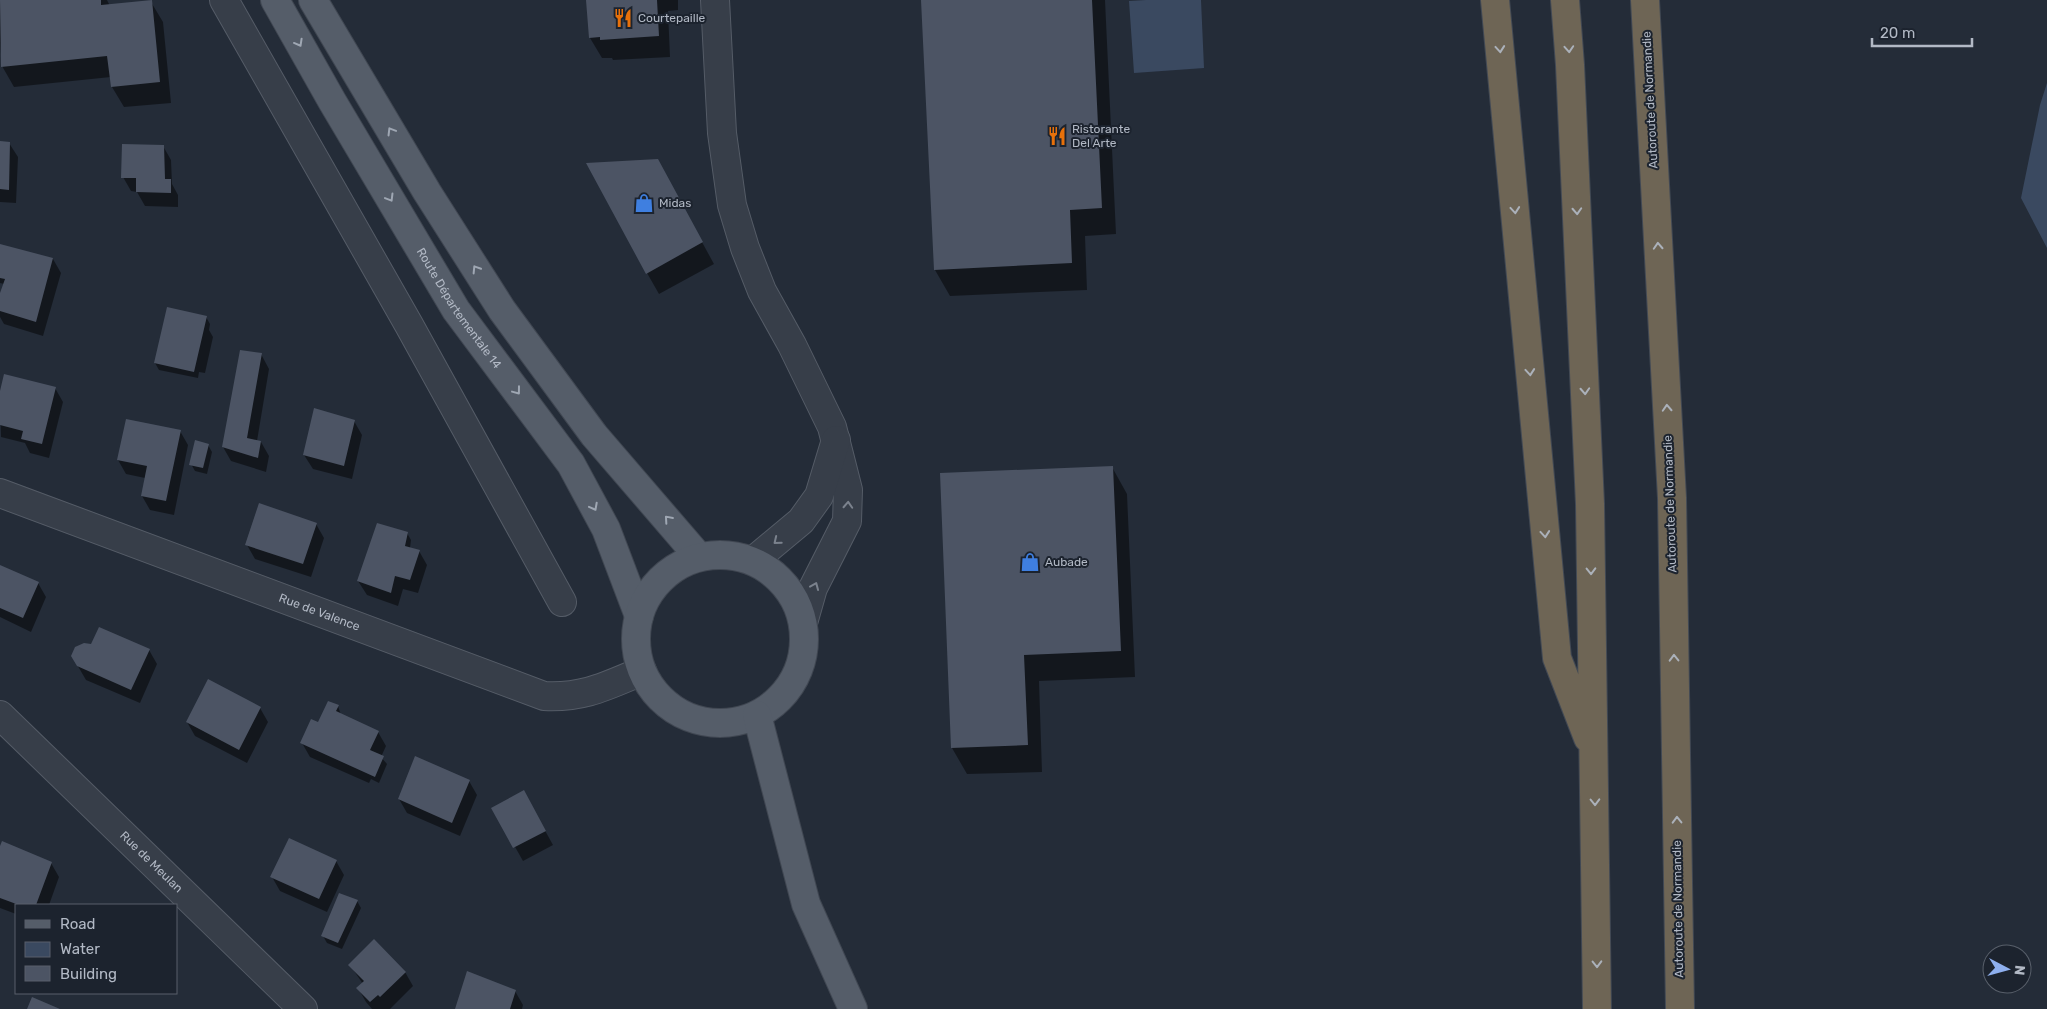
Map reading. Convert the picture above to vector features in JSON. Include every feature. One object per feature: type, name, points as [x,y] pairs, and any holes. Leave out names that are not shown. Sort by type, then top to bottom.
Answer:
[{"type":"highway","points":[[1495,0],[1557,658],[1594,753]]},
{"type":"highway","points":[[1565,0],[1571,85],[1590,504],[1597,1009]]},
{"type":"highway","name":"Autoroute de Normandie","points":[[1645,0],[1672,498],[1680,1009]]},
{"type":"main road","name":"Route Départementale 14","points":[[275,0],[337,110],[456,310],[571,464],[606,529],[639,616]]},
{"type":"main road","points":[[313,0],[427,192],[502,310],[594,435],[700,556]]},
{"type":"main road","points":[[727,554],[753,561],[776,575],[794,597],[804,623],[804,650],[796,677],[780,699],[757,715],[731,723],[703,722],[678,712],[656,694],[642,671],[636,644],[639,616],[651,590],[664,575],[681,564],[700,556],[727,554]]},
{"type":"main road","points":[[757,715],[806,904],[853,1009]]},
{"type":"street","points":[[224,0],[409,325],[562,602]]},
{"type":"street","points":[[715,0],[722,132],[735,214],[745,248],[762,291],[792,345],[832,426],[848,490],[847,522],[813,588],[804,623]]},
{"type":"street","points":[[753,561],[801,521],[818,496],[836,440]]},
{"type":"street","name":"Rue de Valence","points":[[0,493],[544,696],[566,697],[590,692],[642,671]]},
{"type":"street","name":"Rue de Meulan","points":[[0,715],[303,1009]]},
{"type":"water","points":[[1201,0],[1204,68],[1134,73],[1129,1]]},
{"type":"water","points":[[2047,83],[2047,248],[2021,198],[2040,105]]},
{"type":"building","points":[[0,0],[101,0],[101,5],[152,0],[160,82],[111,87],[107,56],[1,67]]},
{"type":"building","name":"Courtepaille","points":[[586,0],[657,0],[659,36],[600,40],[600,37],[589,38]]},
{"type":"building","points":[[921,0],[1092,0],[1102,208],[1070,210],[1072,263],[934,270]]},
{"type":"building","points":[[0,141],[10,142],[9,190],[0,189]]},
{"type":"building","points":[[122,144],[164,145],[165,179],[171,179],[171,193],[136,192],[136,178],[121,178]]},
{"type":"building","name":"Midas","points":[[658,159],[703,242],[646,274],[586,163]]},
{"type":"building","points":[[0,244],[53,258],[36,322],[0,311],[0,293],[5,279],[0,278]]},
{"type":"building","points":[[167,307],[207,316],[194,372],[154,363]]},
{"type":"building","points":[[240,350],[262,353],[247,438],[261,441],[258,458],[222,447]]},
{"type":"building","points":[[4,374],[56,387],[42,444],[21,439],[23,431],[0,425],[0,391]]},
{"type":"building","points":[[314,408],[355,420],[344,466],[303,455]]},
{"type":"building","points":[[126,419],[181,430],[166,501],[141,496],[147,466],[117,460]]},
{"type":"building","points":[[195,440],[209,444],[203,468],[189,465]]},
{"type":"building","name":"Aubade","points":[[1113,466],[1121,651],[1024,655],[1028,745],[951,748],[940,473]]},
{"type":"building","points":[[259,503],[317,523],[303,564],[245,545]]},
{"type":"building","points":[[377,523],[408,532],[405,546],[420,550],[410,580],[395,576],[391,593],[357,581]]},
{"type":"building","points":[[0,565],[39,582],[23,618],[0,608]]},
{"type":"building","points":[[99,627],[150,649],[131,690],[77,666],[71,656],[75,647],[84,643],[91,644]]},
{"type":"building","points":[[208,679],[261,707],[239,750],[186,722]]},
{"type":"building","points":[[328,701],[339,705],[336,711],[379,731],[370,750],[384,756],[375,777],[300,743],[311,719],[318,722]]},
{"type":"building","points":[[415,756],[470,780],[452,823],[398,799]]},
{"type":"building","points":[[524,790],[546,831],[513,848],[491,808]]},
{"type":"building","points":[[289,838],[337,860],[319,899],[270,877]]},
{"type":"building","points":[[2,841],[52,862],[36,904],[16,904],[0,898],[0,846]]},
{"type":"building","points":[[339,893],[358,900],[338,943],[321,936]]},
{"type":"building","points":[[374,939],[406,972],[380,997],[378,995],[370,1002],[356,988],[364,981],[348,965]]},
{"type":"building","points":[[467,971],[516,990],[510,1009],[455,1009]]},
{"type":"building","points":[[32,997],[60,1009],[27,1009]]},
{"type":"place","name":"Courtepaille","points":[[623,18]]},
{"type":"place","name":"Ristorante Del Arte","points":[[1057,136]]},
{"type":"place","name":"Midas","points":[[644,203]]},
{"type":"place","name":"Aubade","points":[[1030,562]]}]
